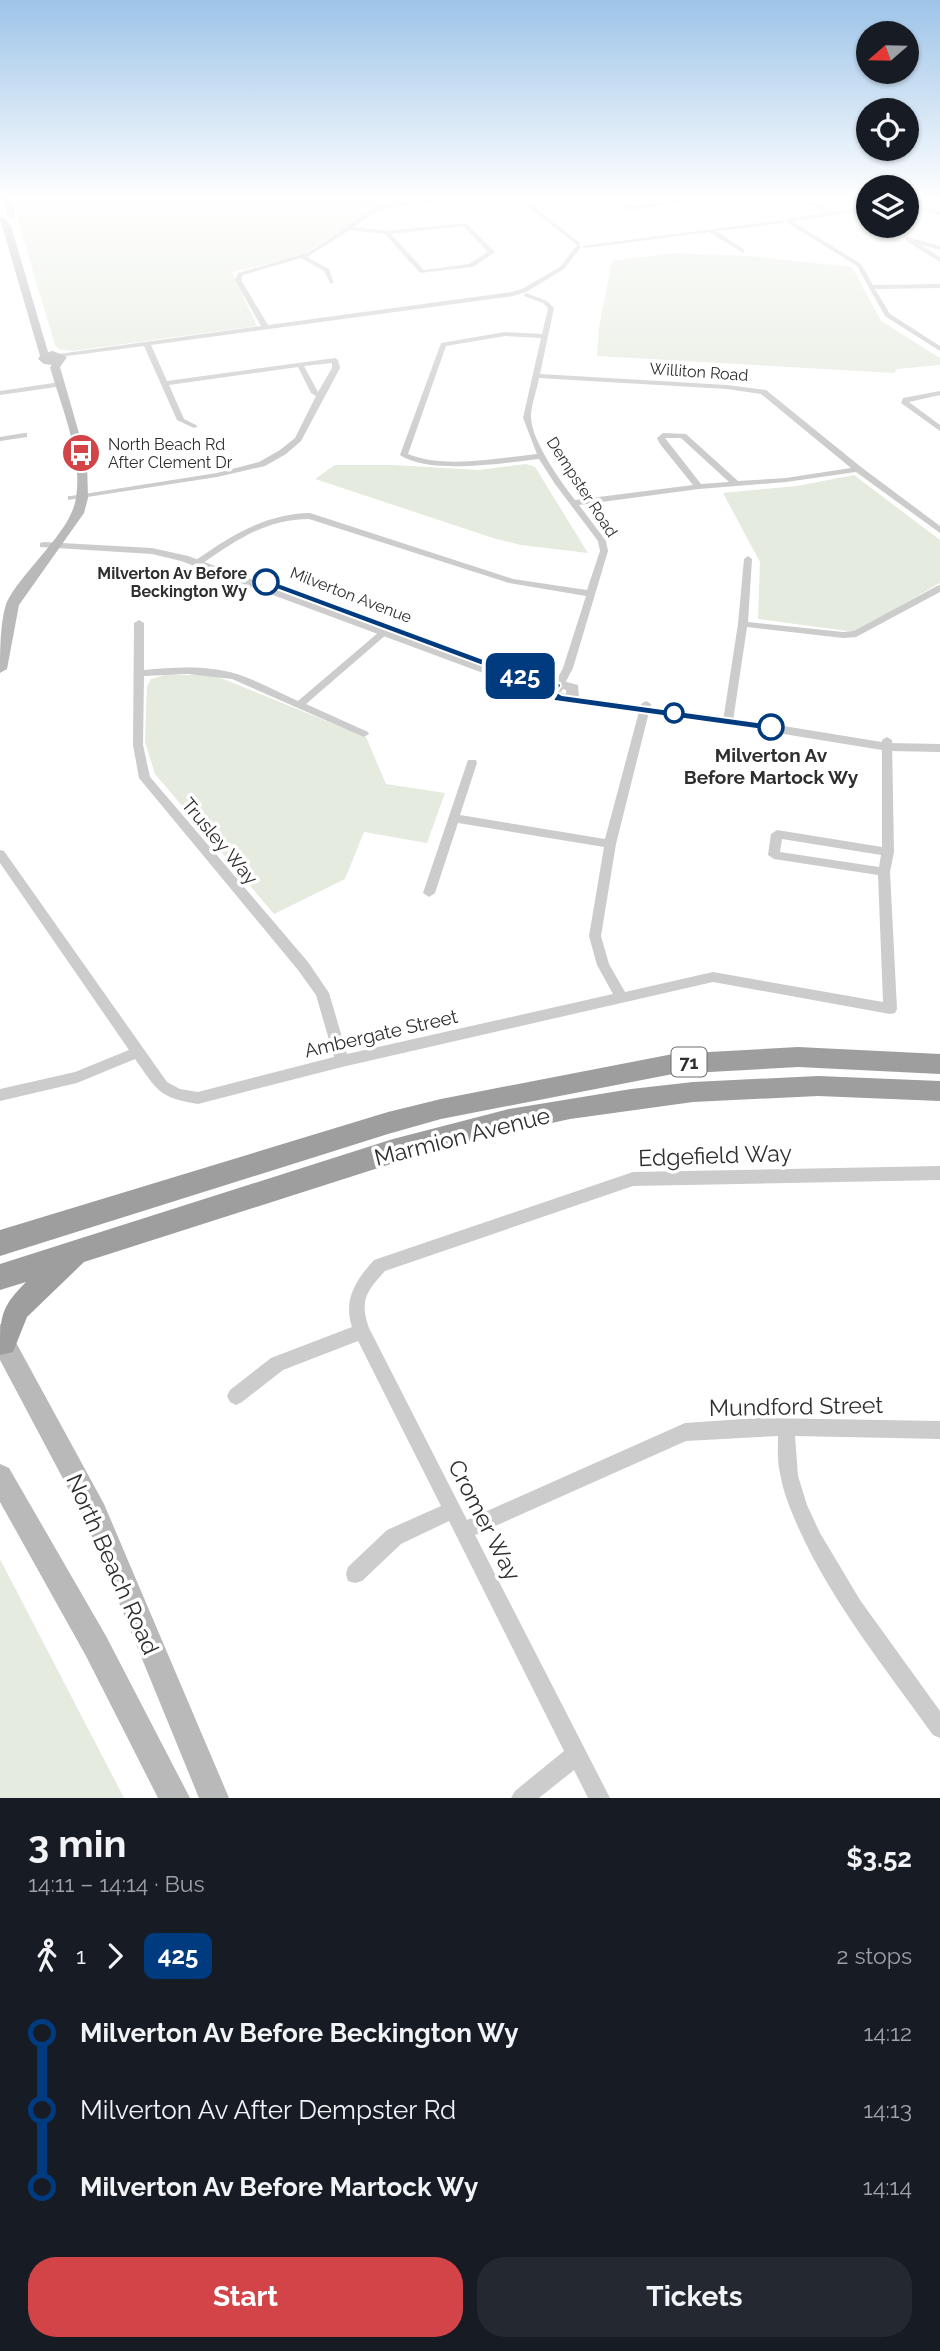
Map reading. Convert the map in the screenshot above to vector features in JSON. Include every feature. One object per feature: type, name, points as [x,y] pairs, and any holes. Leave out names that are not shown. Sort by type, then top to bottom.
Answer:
[{"type":"highway","name":"Marmion Avenue","points":[[3,1240],[441,1108],[614,1073],[685,1063],[798,1057],[940,1065]]},
{"type":"highway","name":"Marmion Avenue","points":[[0,1277],[450,1134],[566,1110],[685,1094],[773,1089],[907,1088],[940,1091]]},
{"type":"highway","points":[[1,1339],[17,1308],[80,1251]]},
{"type":"main road","points":[[0,614],[12,587],[78,513],[84,498],[83,470],[54,385],[47,374],[54,358],[37,337],[22,282]]},
{"type":"main road","points":[[0,669],[12,605],[52,542],[71,498],[73,476],[54,385]]},
{"type":"main road","name":"North Beach Road","points":[[1,1339],[94,1513],[214,1798]]},
{"type":"main road","points":[[0,1477],[96,1646],[145,1746],[175,1798]]},
{"type":"street","points":[[240,282],[266,328]]},
{"type":"street","points":[[54,358],[513,295],[525,293],[541,282]]},
{"type":"street","points":[[869,282],[887,315],[940,349]]},
{"type":"street","points":[[872,287],[940,286]]},
{"type":"street","name":"Dempster Road","points":[[525,293],[545,302],[551,308],[527,418],[541,456],[602,541],[604,551],[563,690]]},
{"type":"street","points":[[541,456],[479,463],[423,460],[404,455],[443,344],[505,334],[544,336]]},
{"type":"street","points":[[147,345],[181,420],[194,426]]},
{"type":"street","points":[[71,498],[217,475],[262,464],[298,439],[336,368],[335,360],[164,384]]},
{"type":"street","points":[[300,365],[315,393],[320,394]]},
{"type":"street","name":"Williton Road","points":[[535,376],[727,387],[763,392],[858,469],[940,530]]},
{"type":"street","points":[[0,393],[54,385]]},
{"type":"street","points":[[940,393],[906,400],[905,403],[940,429]]},
{"type":"street","points":[[0,439],[24,435]]},
{"type":"street","points":[[699,487],[664,444],[661,438],[663,435],[683,436],[736,484]]},
{"type":"street","points":[[575,503],[699,487],[786,480],[858,469]]},
{"type":"street","points":[[201,561],[256,524],[286,516],[310,516],[512,581],[592,594]]},
{"type":"street","name":"Milverton Avenue","points":[[52,542],[152,551],[201,561],[386,631],[563,690],[645,706],[888,744],[940,748]]},
{"type":"street","points":[[729,718],[743,624],[748,559]]},
{"type":"street","points":[[743,624],[843,635],[856,634],[940,588]]},
{"type":"street","name":"Trusley Way","points":[[139,623],[138,745],[145,778],[322,993],[342,1061]]},
{"type":"street","points":[[299,705],[386,631]]},
{"type":"street","points":[[140,673],[186,669],[214,671],[235,677],[364,734]]},
{"type":"street","points":[[621,996],[603,965],[596,936],[610,844],[645,706]]},
{"type":"street","name":"Milverton Avenue","points":[[888,744],[940,739]]},
{"type":"street","points":[[888,744],[888,852],[884,872],[774,855],[777,834],[888,852]]},
{"type":"street","points":[[429,893],[472,763]]},
{"type":"street","points":[[454,818],[610,844]]},
{"type":"street","name":"Ambergate Street","points":[[0,854],[162,1086],[177,1096],[198,1098],[342,1061],[713,977],[890,1009],[884,872]]},
{"type":"street","points":[[0,1095],[77,1077],[138,1052]]},
{"type":"street","name":"Edgefield Way","points":[[380,1265],[633,1179],[940,1173]]},
{"type":"street","name":"Cromer Way","points":[[380,1265],[358,1289],[354,1312],[599,1798]]},
{"type":"street","points":[[236,1396],[277,1364],[362,1331]]},
{"type":"street","points":[[786,1427],[789,1475],[819,1549],[850,1599],[940,1728]]},
{"type":"street","name":"Mundford Street","points":[[463,1531],[685,1432],[786,1427],[940,1430]]},
{"type":"street","points":[[355,1574],[394,1537],[452,1510]]},
{"type":"street","points":[[522,1798],[577,1754]]},
{"type":"shaded area","points":[[36,282],[237,282],[257,326],[72,351],[59,349],[55,345]]},
{"type":"shaded area","points":[[608,282],[860,282],[881,321],[940,358],[940,365],[897,369],[894,373],[597,356],[599,328]]},
{"type":"shaded area","points":[[526,464],[535,467],[588,553],[521,545],[493,538],[315,479],[335,465],[478,470]]},
{"type":"shaded area","points":[[854,475],[940,540],[940,583],[855,632],[758,619],[760,562],[723,493],[797,486]]},
{"type":"shaded area","points":[[165,675],[211,675],[366,737],[386,784],[445,793],[427,843],[364,832],[345,879],[274,914],[155,774],[145,742],[147,686],[151,679]]},
{"type":"shaded area","points":[[1,1561],[124,1798],[0,1798]]},
{"type":"bus line","name":"425","points":[[266,582],[538,682],[556,686],[551,693],[559,698],[771,727]]},
{"type":"place","name":"North Beach Rd After Clement Dr","points":[[81,453]]},
{"type":"place","name":"Milverton Av Before Beckington Wy","points":[[266,582]]},
{"type":"place","name":"Milverton Av Before Martock Wy","points":[[771,727]]}]
